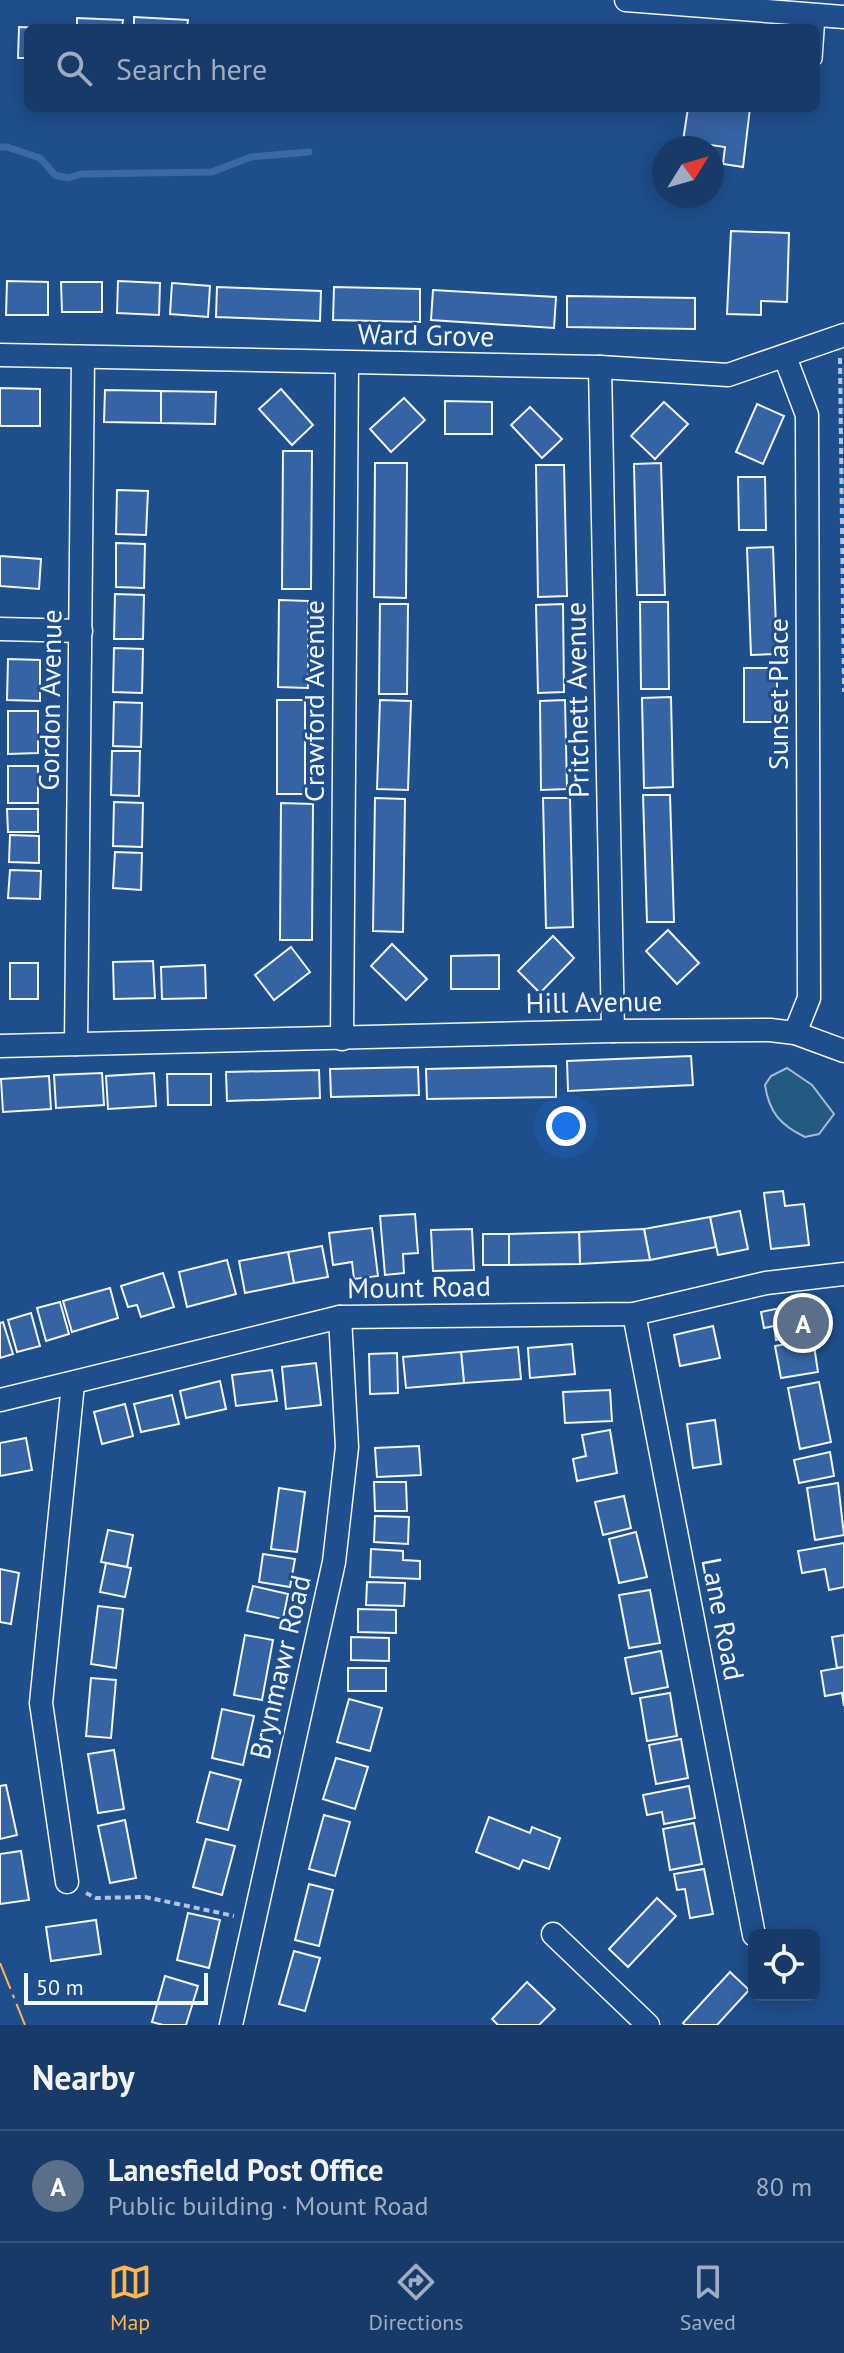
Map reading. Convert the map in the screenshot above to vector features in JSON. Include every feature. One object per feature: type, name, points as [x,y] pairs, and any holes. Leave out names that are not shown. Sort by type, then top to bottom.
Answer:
[{"type":"street","points":[[626,0],[819,8],[844,17]]},
{"type":"street","name":"Ward Grove","points":[[0,355],[600,367],[728,375],[842,335]]},
{"type":"street","name":"Gordon Avenue","points":[[76,1044],[83,357]]},
{"type":"street","name":"Sunset Place","points":[[785,357],[807,415],[809,998],[795,1033]]},
{"type":"street","name":"Crawford Avenue","points":[[342,1039],[347,363]]},
{"type":"street","name":"Pritchett Avenue","points":[[600,367],[613,1031]]},
{"type":"street","points":[[0,629],[81,631]]},
{"type":"street","name":"Hill Avenue","points":[[0,1046],[770,1030],[795,1033],[844,1051]]},
{"type":"street","name":"Mount Road","points":[[0,1400],[340,1317],[634,1314],[766,1283],[844,1274]]},
{"type":"street","name":"Lane Road","points":[[634,1314],[753,1929]]},
{"type":"street","name":"Brynmawr Road","points":[[231,2025],[334,1562],[347,1447],[340,1317]]},
{"type":"street","points":[[67,1882],[41,1703],[73,1384]]},
{"type":"street","points":[[553,1934],[648,2025]]},
{"type":"path","points":[[842,335],[844,692]]},
{"type":"path","points":[[67,1882],[96,1898],[145,1897],[254,1920]]},
{"type":"shaded area","points":[[787,1068],[812,1085],[834,1114],[819,1134],[805,1137],[789,1128],[777,1117],[769,1103],[765,1085],[771,1076]]},
{"type":"building","points":[[134,17],[188,20],[188,24],[134,24]]},
{"type":"building","points":[[77,18],[123,20],[122,24],[77,24]]},
{"type":"building","points":[[19,27],[24,27],[24,58],[18,58]]},
{"type":"building","points":[[687,112],[750,112],[743,167],[724,164],[724,136],[684,136]]},
{"type":"building","points":[[731,231],[789,233],[787,302],[761,301],[761,315],[727,314]]},
{"type":"building","points":[[7,281],[48,282],[48,315],[6,315]]},
{"type":"building","points":[[118,281],[160,283],[159,315],[117,313]]},
{"type":"building","points":[[61,282],[102,282],[102,312],[62,312]]},
{"type":"building","points":[[172,283],[210,286],[208,317],[170,314]]},
{"type":"building","points":[[217,287],[321,291],[320,321],[216,317]]},
{"type":"building","points":[[334,287],[420,289],[420,322],[333,320]]},
{"type":"building","points":[[433,290],[556,297],[554,328],[431,320]]},
{"type":"building","points":[[567,296],[695,298],[695,329],[567,327]]},
{"type":"building","points":[[0,388],[40,389],[40,426],[0,426]]},
{"type":"building","points":[[281,389],[313,425],[292,445],[259,409]]},
{"type":"building","points":[[105,390],[161,391],[161,423],[104,422]]},
{"type":"building","points":[[161,391],[216,392],[215,424],[161,423]]},
{"type":"building","points":[[404,398],[425,420],[391,452],[370,429]]},
{"type":"building","points":[[445,401],[492,402],[492,434],[445,434]]},
{"type":"building","points":[[664,402],[688,424],[655,459],[631,436]]},
{"type":"building","points":[[757,404],[784,416],[763,464],[736,452]]},
{"type":"building","points":[[530,407],[562,439],[542,458],[511,425]]},
{"type":"building","points":[[283,451],[312,451],[311,589],[282,589]]},
{"type":"building","points":[[375,463],[407,463],[406,598],[374,597]]},
{"type":"building","points":[[661,463],[665,595],[637,595],[634,464]]},
{"type":"building","points":[[536,465],[564,465],[567,596],[538,597]]},
{"type":"building","points":[[738,477],[765,477],[766,530],[739,530]]},
{"type":"building","points":[[117,490],[148,491],[146,535],[116,534]]},
{"type":"building","points":[[116,543],[145,544],[144,588],[116,587]]},
{"type":"building","points":[[773,547],[777,654],[751,655],[747,548]]},
{"type":"building","points":[[0,556],[41,559],[39,589],[0,586]]},
{"type":"building","points":[[115,594],[144,595],[143,639],[114,639]]},
{"type":"building","points":[[279,600],[308,601],[308,688],[278,687]]},
{"type":"building","points":[[640,602],[668,602],[669,689],[641,689]]},
{"type":"building","points":[[380,604],[408,604],[407,694],[379,694]]},
{"type":"building","points":[[563,604],[564,692],[538,693],[536,605]]},
{"type":"building","points":[[114,648],[143,649],[142,693],[113,692]]},
{"type":"building","points":[[8,659],[40,660],[40,701],[7,700]]},
{"type":"building","points":[[744,668],[777,668],[777,722],[744,722]]},
{"type":"building","points":[[671,697],[673,787],[644,788],[642,698]]},
{"type":"building","points":[[277,700],[305,700],[305,794],[277,794]]},
{"type":"building","points":[[380,700],[411,701],[408,790],[377,789]]},
{"type":"building","points":[[565,700],[567,789],[541,790],[540,701]]},
{"type":"building","points":[[114,702],[142,703],[141,747],[113,746]]},
{"type":"building","points":[[8,711],[38,711],[38,753],[8,754]]},
{"type":"building","points":[[112,751],[140,751],[139,796],[111,795]]},
{"type":"building","points":[[8,766],[38,766],[38,803],[8,803]]},
{"type":"building","points":[[643,795],[670,795],[674,922],[647,922]]},
{"type":"building","points":[[375,798],[405,799],[403,932],[373,931]]},
{"type":"building","points":[[543,798],[570,798],[573,927],[546,928]]},
{"type":"building","points":[[114,802],[143,803],[142,847],[113,846]]},
{"type":"building","points":[[281,803],[313,804],[312,940],[280,940]]},
{"type":"building","points":[[7,809],[38,809],[38,832],[8,832]]},
{"type":"building","points":[[10,835],[39,836],[39,863],[9,862]]},
{"type":"building","points":[[115,852],[142,853],[141,890],[113,888]]},
{"type":"building","points":[[10,870],[41,871],[40,899],[8,898]]},
{"type":"building","points":[[668,930],[699,963],[677,984],[646,951]]},
{"type":"building","points":[[553,936],[574,958],[540,993],[518,971]]},
{"type":"building","points":[[392,944],[427,979],[406,1000],[371,966]]},
{"type":"building","points":[[291,947],[310,972],[274,1000],[255,975]]},
{"type":"building","points":[[499,955],[499,989],[451,989],[451,956]]},
{"type":"building","points":[[153,961],[155,998],[114,999],[113,962]]},
{"type":"building","points":[[10,963],[38,963],[38,999],[10,999]]},
{"type":"building","points":[[205,965],[206,998],[162,999],[161,967]]},
{"type":"building","points":[[691,1056],[693,1085],[568,1091],[567,1061]]},
{"type":"building","points":[[556,1066],[556,1097],[427,1099],[426,1069]]},
{"type":"building","points":[[418,1067],[419,1095],[331,1097],[330,1069]]},
{"type":"building","points":[[319,1070],[320,1098],[227,1101],[226,1072]]},
{"type":"building","points":[[102,1073],[104,1105],[56,1108],[54,1075]]},
{"type":"building","points":[[154,1073],[156,1106],[108,1109],[106,1076]]},
{"type":"building","points":[[167,1074],[211,1074],[211,1105],[168,1105]]},
{"type":"building","points":[[49,1076],[51,1109],[3,1112],[1,1079]]},
{"type":"building","points":[[783,1191],[785,1206],[804,1204],[809,1245],[771,1249],[764,1193]]},
{"type":"building","points":[[740,1211],[748,1249],[718,1255],[710,1217]]},
{"type":"building","points":[[415,1214],[418,1253],[403,1254],[404,1273],[385,1275],[380,1216]]},
{"type":"building","points":[[710,1217],[716,1247],[650,1260],[644,1229]]},
{"type":"building","points":[[372,1228],[378,1276],[354,1279],[352,1262],[333,1265],[329,1233]]},
{"type":"building","points":[[472,1229],[474,1270],[433,1271],[431,1230]]},
{"type":"building","points":[[644,1229],[650,1260],[580,1264],[579,1232]]},
{"type":"building","points":[[579,1232],[580,1264],[509,1265],[509,1234]]},
{"type":"building","points":[[483,1234],[509,1234],[509,1265],[483,1265]]},
{"type":"building","points":[[322,1246],[328,1277],[294,1283],[288,1252]]},
{"type":"building","points":[[288,1252],[294,1283],[245,1293],[239,1261]]},
{"type":"building","points":[[227,1260],[236,1294],[187,1307],[179,1272]]},
{"type":"building","points":[[163,1273],[174,1307],[141,1317],[137,1305],[128,1307],[121,1286]]},
{"type":"building","points":[[110,1288],[118,1318],[72,1332],[63,1301]]},
{"type":"building","points":[[816,1301],[822,1331],[776,1340],[774,1326],[764,1328],[761,1312]]},
{"type":"building","points":[[60,1302],[69,1334],[46,1341],[37,1308]]},
{"type":"building","points":[[31,1313],[40,1346],[17,1352],[8,1320]]},
{"type":"building","points":[[3,1322],[13,1354],[0,1358],[0,1323]]},
{"type":"building","points":[[713,1326],[720,1358],[680,1366],[674,1335]]},
{"type":"building","points":[[813,1339],[818,1372],[781,1378],[775,1346]]},
{"type":"building","points":[[572,1344],[575,1374],[530,1378],[528,1348]]},
{"type":"building","points":[[518,1347],[521,1379],[464,1383],[461,1352]]},
{"type":"building","points":[[461,1352],[464,1383],[406,1388],[403,1357]]},
{"type":"building","points":[[397,1353],[398,1393],[370,1394],[369,1354]]},
{"type":"building","points":[[316,1363],[321,1405],[286,1409],[282,1367]]},
{"type":"building","points":[[272,1370],[277,1401],[236,1406],[232,1375]]},
{"type":"building","points":[[220,1381],[226,1409],[186,1418],[180,1391]]},
{"type":"building","points":[[819,1382],[831,1442],[800,1449],[788,1388]]},
{"type":"building","points":[[610,1390],[612,1421],[565,1423],[563,1392]]},
{"type":"building","points":[[172,1395],[179,1424],[141,1432],[134,1404]]},
{"type":"building","points":[[125,1404],[133,1436],[102,1444],[94,1412]]},
{"type":"building","points":[[715,1420],[721,1464],[693,1468],[687,1424]]},
{"type":"building","points":[[610,1430],[617,1473],[577,1481],[573,1459],[586,1456],[582,1435]]},
{"type":"building","points":[[26,1438],[32,1470],[0,1476],[0,1443]]},
{"type":"building","points":[[419,1446],[421,1475],[377,1477],[375,1448]]},
{"type":"building","points":[[830,1452],[834,1476],[799,1483],[794,1460]]},
{"type":"building","points":[[374,1482],[406,1482],[407,1511],[375,1511]]},
{"type":"building","points":[[838,1483],[844,1535],[815,1540],[807,1488]]},
{"type":"building","points":[[279,1488],[305,1492],[297,1552],[271,1549]]},
{"type":"building","points":[[624,1496],[631,1528],[603,1535],[595,1502]]},
{"type":"building","points":[[375,1516],[409,1517],[408,1544],[374,1542]]},
{"type":"building","points":[[108,1530],[133,1535],[127,1567],[101,1562]]},
{"type":"building","points":[[636,1532],[647,1577],[619,1583],[609,1539]]},
{"type":"building","points":[[844,1543],[844,1587],[829,1590],[825,1569],[802,1573],[798,1551]]},
{"type":"building","points":[[371,1549],[403,1551],[403,1560],[420,1561],[420,1579],[370,1577]]},
{"type":"building","points":[[263,1554],[295,1559],[290,1587],[259,1582]]},
{"type":"building","points":[[106,1563],[131,1568],[125,1597],[100,1592]]},
{"type":"building","points":[[0,1569],[19,1573],[11,1624],[0,1622]]},
{"type":"building","points":[[367,1582],[405,1583],[404,1606],[366,1605]]},
{"type":"building","points":[[253,1586],[288,1594],[283,1619],[247,1611]]},
{"type":"building","points":[[650,1590],[660,1643],[629,1648],[619,1595]]},
{"type":"building","points":[[98,1606],[123,1609],[116,1668],[91,1664]]},
{"type":"building","points":[[358,1609],[396,1610],[396,1633],[358,1632]]},
{"type":"building","points":[[245,1635],[273,1640],[262,1700],[234,1695]]},
{"type":"building","points":[[844,1635],[844,1667],[837,1668],[832,1637]]},
{"type":"building","points":[[351,1637],[389,1638],[389,1661],[351,1660]]},
{"type":"building","points":[[661,1651],[668,1687],[632,1694],[625,1658]]},
{"type":"building","points":[[844,1667],[844,1706],[842,1693],[825,1696],[821,1671]]},
{"type":"building","points":[[348,1668],[386,1668],[386,1691],[348,1691]]},
{"type":"building","points":[[91,1678],[116,1680],[111,1738],[86,1736]]},
{"type":"building","points":[[670,1693],[677,1736],[647,1741],[640,1698]]},
{"type":"building","points":[[349,1699],[382,1708],[370,1751],[337,1742]]},
{"type":"building","points":[[222,1709],[254,1716],[243,1765],[212,1758]]},
{"type":"building","points":[[681,1739],[688,1778],[656,1784],[649,1745]]},
{"type":"building","points":[[114,1750],[124,1809],[98,1813],[88,1754]]},
{"type":"building","points":[[336,1758],[368,1767],[355,1809],[323,1799]]},
{"type":"building","points":[[210,1772],[241,1780],[228,1830],[197,1822]]},
{"type":"building","points":[[6,1785],[17,1835],[0,1839],[0,1786]]},
{"type":"building","points":[[689,1786],[695,1818],[664,1824],[662,1812],[647,1815],[643,1795]]},
{"type":"building","points":[[324,1815],[350,1822],[335,1876],[309,1869]]},
{"type":"building","points":[[489,1817],[530,1833],[532,1827],[560,1838],[549,1869],[523,1860],[519,1869],[476,1852]]},
{"type":"building","points":[[125,1820],[136,1878],[110,1883],[98,1826]]},
{"type":"building","points":[[694,1823],[702,1864],[670,1870],[663,1829]]},
{"type":"building","points":[[206,1839],[235,1846],[222,1895],[193,1887]]},
{"type":"building","points":[[21,1851],[29,1900],[0,1904],[0,1854]]},
{"type":"building","points":[[704,1869],[713,1914],[690,1918],[685,1889],[677,1890],[674,1874]]},
{"type":"building","points":[[309,1884],[333,1890],[319,1946],[295,1940]]},
{"type":"building","points":[[657,1898],[676,1916],[628,1967],[609,1949]]},
{"type":"building","points":[[188,1913],[220,1920],[209,1968],[177,1960]]},
{"type":"building","points":[[96,1920],[101,1954],[51,1961],[46,1927]]},
{"type":"building","points":[[294,1951],[320,1958],[305,2011],[279,2004]]},
{"type":"building","points":[[730,1972],[748,1989],[717,2025],[683,2023]]},
{"type":"building","points":[[165,1976],[198,1986],[186,2025],[152,2022]]},
{"type":"building","points":[[527,1982],[555,2009],[539,2025],[498,2025],[492,2019]]},
{"type":"waterway","points":[[0,147],[40,158],[55,175],[68,178],[81,174],[212,172],[251,157],[309,152]]},
{"type":"power","points":[[0,1963],[25,2025]]},
{"type":"place","name":"Lanesfield Post Office","points":[[803,1323]]}]
